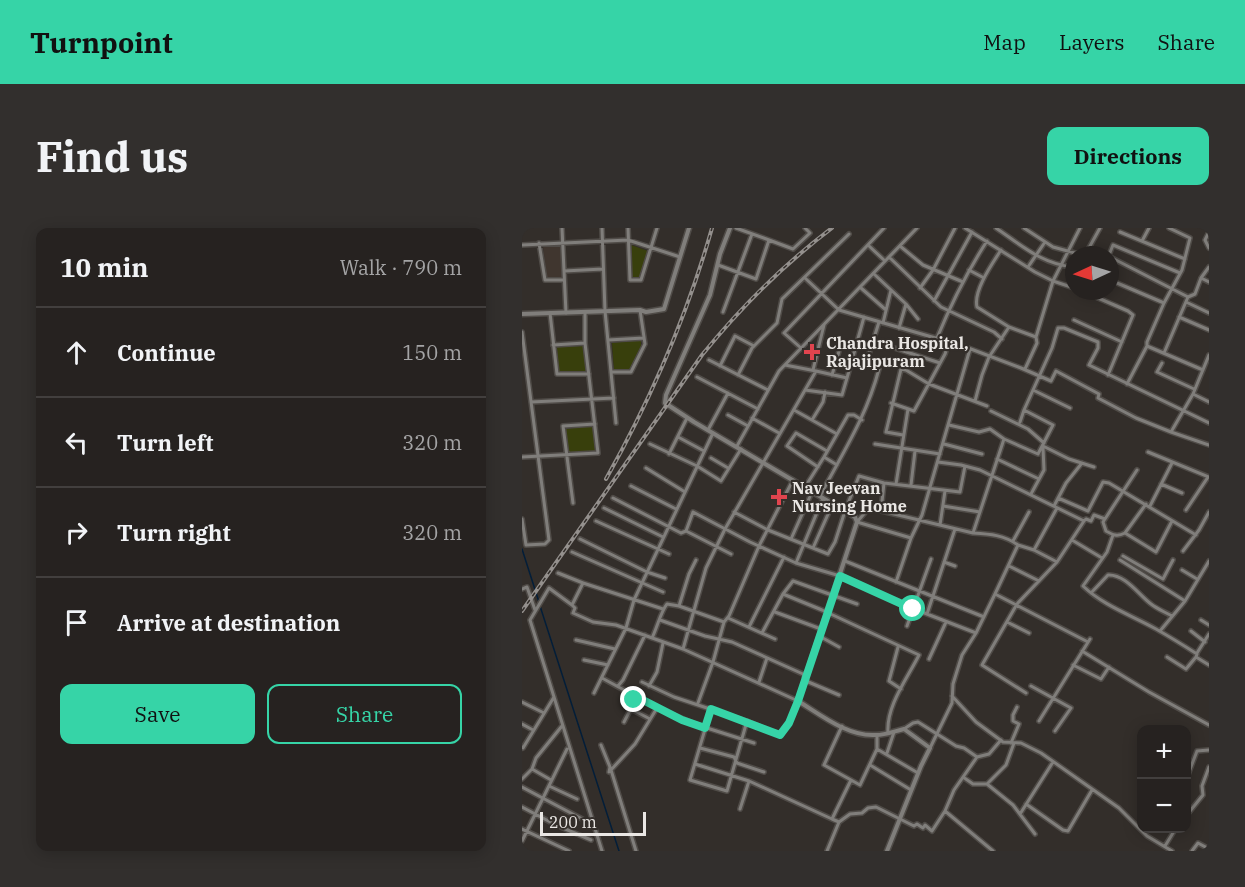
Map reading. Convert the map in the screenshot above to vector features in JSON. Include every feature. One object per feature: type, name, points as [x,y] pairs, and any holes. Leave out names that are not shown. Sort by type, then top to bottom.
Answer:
[{"type":"street","points":[[562,228],[566,312]]},
{"type":"street","points":[[602,228],[605,311],[616,423]]},
{"type":"street","points":[[628,228],[630,280],[641,280],[657,228]]},
{"type":"street","points":[[522,314],[639,310],[646,312],[665,308],[689,228]]},
{"type":"street","points":[[730,228],[710,295],[666,394],[667,405],[833,503],[855,517],[857,522],[911,538]]},
{"type":"street","points":[[736,228],[793,249],[810,233],[805,228]]},
{"type":"street","points":[[801,348],[784,333],[884,228]]},
{"type":"street","points":[[650,444],[697,466],[721,481],[778,371],[917,228]]},
{"type":"street","points":[[920,288],[933,270],[955,228]]},
{"type":"street","points":[[965,228],[1028,267],[1065,285]]},
{"type":"street","points":[[996,228],[1035,256],[1065,266]]},
{"type":"street","points":[[1023,228],[1045,242],[1065,250]]},
{"type":"street","points":[[1072,246],[1080,228]]},
{"type":"street","points":[[1089,246],[1100,228]]},
{"type":"street","points":[[1142,241],[1149,228]]},
{"type":"street","points":[[1127,384],[1147,346],[1185,259],[1190,238],[1169,228]]},
{"type":"street","points":[[934,301],[972,232]]},
{"type":"street","points":[[1120,232],[1185,259]]},
{"type":"street","points":[[1209,232],[1205,240],[1209,248]]},
{"type":"street","points":[[723,312],[752,234]]},
{"type":"street","points":[[738,375],[754,346],[777,323],[782,299],[849,234]]},
{"type":"street","points":[[522,245],[628,240],[680,257]]},
{"type":"street","points":[[718,265],[756,279],[769,240]]},
{"type":"street","points":[[937,339],[948,311],[987,241]]},
{"type":"street","points":[[1028,267],[1045,242]]},
{"type":"street","points":[[539,243],[545,280],[564,280]]},
{"type":"street","points":[[868,245],[885,261]]},
{"type":"street","points":[[900,246],[922,265],[963,282]]},
{"type":"street","points":[[1119,248],[1180,273]]},
{"type":"street","points":[[1001,250],[984,278],[975,301],[977,308],[1009,327],[1036,337]]},
{"type":"street","points":[[889,257],[934,301],[948,311],[1002,339]]},
{"type":"street","points":[[1025,369],[1037,343],[1036,337],[1053,281],[1065,259]]},
{"type":"street","points":[[1119,261],[1188,297]]},
{"type":"street","points":[[1164,353],[1188,297],[1195,294],[1201,278],[1209,267]]},
{"type":"street","points":[[564,271],[603,269]]},
{"type":"street","points":[[969,270],[984,278]]},
{"type":"street","points":[[874,274],[906,304],[918,319]]},
{"type":"street","points":[[805,278],[839,310],[970,349],[1051,381],[1056,371],[1099,394],[1098,398],[1111,405],[1171,432],[1209,445]]},
{"type":"street","points":[[1201,278],[1209,282]]},
{"type":"street","points":[[1119,283],[1164,303]]},
{"type":"street","points":[[860,288],[886,310]]},
{"type":"street","points":[[869,354],[891,290]]},
{"type":"street","points":[[1103,300],[1133,315],[1108,375]]},
{"type":"street","points":[[1186,302],[1209,313]]},
{"type":"street","points":[[898,327],[906,304]]},
{"type":"street","points":[[611,372],[631,372],[645,344],[639,310]]},
{"type":"street","points":[[522,457],[598,453],[585,343],[585,312]]},
{"type":"street","points":[[550,313],[556,374],[589,374]]},
{"type":"street","points":[[805,390],[842,395],[864,317]]},
{"type":"street","points":[[1179,317],[1209,330]]},
{"type":"street","points":[[1074,320],[1122,342]]},
{"type":"street","points":[[683,649],[706,568],[734,512],[805,390],[814,371],[824,325]]},
{"type":"street","points":[[975,401],[990,357],[1009,327]]},
{"type":"street","points":[[1020,423],[1052,348],[1058,328],[1064,328],[1098,342],[1098,348],[1089,365],[1209,423]]},
{"type":"street","points":[[522,332],[549,540],[545,544],[526,545],[522,519]]},
{"type":"street","points":[[720,366],[735,336],[754,346]]},
{"type":"street","points":[[608,340],[644,338]]},
{"type":"street","points":[[832,375],[842,341]]},
{"type":"street","points":[[873,341],[940,363]]},
{"type":"street","points":[[891,403],[914,411],[949,342]]},
{"type":"street","points":[[553,345],[585,343]]},
{"type":"street","points":[[1147,346],[1203,370]]},
{"type":"street","points":[[896,582],[931,487],[970,349]]},
{"type":"street","points":[[1171,432],[1193,394],[1209,355]]},
{"type":"street","points":[[709,360],[768,390]]},
{"type":"street","points":[[1162,363],[1157,372],[1194,389]]},
{"type":"street","points":[[785,365],[847,378]]},
{"type":"street","points":[[796,563],[822,497],[872,398],[879,369]]},
{"type":"street","points":[[903,435],[886,432],[891,403],[901,369],[929,384],[987,406]]},
{"type":"street","points":[[698,377],[758,409]]},
{"type":"street","points":[[1033,390],[1070,408]]},
{"type":"street","points":[[812,420],[823,402],[825,392]]},
{"type":"street","points":[[594,693],[626,628],[635,599],[704,451],[728,393]]},
{"type":"street","points":[[1193,394],[1209,402]]},
{"type":"street","points":[[531,402],[614,398]]},
{"type":"street","points":[[794,409],[837,434]]},
{"type":"street","points":[[896,484],[908,409]]},
{"type":"street","points":[[949,425],[979,432],[990,429],[1004,439],[1038,454],[1053,425],[1024,410]]},
{"type":"street","points":[[991,411],[1028,429],[1043,444],[1094,467]]},
{"type":"street","points":[[728,415],[748,426]]},
{"type":"street","points":[[805,487],[848,415],[854,415],[862,420]]},
{"type":"street","points":[[669,454],[687,418]]},
{"type":"street","points":[[752,418],[779,433]]},
{"type":"street","points":[[573,503],[563,426],[595,424]]},
{"type":"street","points":[[818,467],[786,446],[791,437],[796,433],[827,451]]},
{"type":"street","points":[[678,437],[704,451]]},
{"type":"street","points":[[973,533],[1004,439]]},
{"type":"street","points":[[875,444],[940,454]]},
{"type":"street","points":[[944,444],[982,454]]},
{"type":"street","points":[[1031,494],[1044,470],[1043,444]]},
{"type":"street","points":[[911,486],[915,451]]},
{"type":"street","points":[[1148,452],[1208,477],[1186,510]]},
{"type":"street","points":[[824,457],[837,465]]},
{"type":"street","points":[[711,458],[728,468]]},
{"type":"street","points":[[997,459],[1039,479]]},
{"type":"street","points":[[938,462],[980,470],[1084,521],[1086,519],[1091,521],[1094,515],[1105,519]]},
{"type":"street","points":[[1034,550],[1066,483],[1082,463]]},
{"type":"street","points":[[1137,470],[1103,522],[1106,531],[1113,535],[1119,536],[1125,533],[1148,505],[1172,463]]},
{"type":"street","points":[[734,512],[768,530],[828,554],[835,542],[859,476],[884,483],[960,492],[965,466]]},
{"type":"street","points":[[646,468],[685,492]]},
{"type":"street","points":[[698,703],[713,662],[723,622],[728,618],[759,546],[793,480]]},
{"type":"street","points":[[1058,498],[1088,511],[1103,482],[1124,491],[1196,535]]},
{"type":"street","points":[[881,511],[884,483]]},
{"type":"street","points":[[1161,484],[1182,493]]},
{"type":"street","points":[[631,486],[676,509]]},
{"type":"street","points":[[791,539],[812,491]]},
{"type":"street","points":[[940,525],[945,491]]},
{"type":"street","points":[[613,498],[681,533],[686,531],[731,554]]},
{"type":"street","points":[[813,548],[833,503]]},
{"type":"street","points":[[943,506],[980,512]]},
{"type":"street","points":[[604,508],[663,537]]},
{"type":"street","points":[[642,682],[649,687],[780,735],[789,723],[806,681],[857,522],[869,508],[973,533],[994,535],[1034,550],[1057,562]]},
{"type":"street","points":[[686,531],[693,512],[796,563],[840,576],[913,609],[976,633]]},
{"type":"street","points":[[1012,542],[1029,512]]},
{"type":"street","points":[[1183,551],[1196,535],[1209,512]]},
{"type":"street","points":[[596,521],[669,555]]},
{"type":"street","points":[[1026,693],[982,665],[1017,604],[1057,562],[1084,521]]},
{"type":"street","points":[[1125,533],[1156,552],[1173,521]]},
{"type":"street","points":[[927,614],[955,529]]},
{"type":"street","points":[[1113,535],[1107,552],[1083,586],[1123,614],[1160,632],[1209,665]]},
{"type":"street","points":[[580,539],[664,578]]},
{"type":"street","points":[[1072,540],[1102,558]]},
{"type":"street","points":[[887,851],[918,773],[952,703],[953,684],[962,655],[976,633],[1018,545]]},
{"type":"street","points":[[572,552],[663,592]]},
{"type":"street","points":[[1123,556],[1163,579]]},
{"type":"street","points":[[749,627],[784,557]]},
{"type":"street","points":[[907,626],[931,559]]},
{"type":"street","points":[[679,606],[696,560]]},
{"type":"street","points":[[1120,560],[1185,601]]},
{"type":"street","points":[[1159,585],[1173,560]]},
{"type":"street","points":[[845,561],[984,617]]},
{"type":"street","points":[[1160,632],[1185,601],[1209,561]]},
{"type":"street","points":[[944,562],[955,566]]},
{"type":"street","points":[[1009,566],[1039,581]]},
{"type":"street","points":[[1182,570],[1197,579]]},
{"type":"street","points":[[1202,570],[1209,574]]},
{"type":"street","points":[[558,573],[663,609]]},
{"type":"street","points":[[1090,593],[1108,575],[1113,574],[1151,604],[1172,616]]},
{"type":"street","points":[[762,633],[783,594],[793,581],[857,604]]},
{"type":"street","points":[[572,605],[583,583]]},
{"type":"street","points":[[522,589],[527,587],[535,610]]},
{"type":"street","points":[[602,851],[530,620],[549,588],[575,608],[573,613],[594,622],[626,628],[683,649],[759,682],[842,726],[864,734],[877,735],[904,729],[918,722],[977,757]]},
{"type":"street","points":[[783,594],[919,655],[894,704],[888,723],[888,733]]},
{"type":"street","points":[[995,594],[1089,640],[1039,721]]},
{"type":"street","points":[[652,638],[667,604],[723,622]]},
{"type":"street","points":[[775,612],[822,629]]},
{"type":"street","points":[[728,618],[775,639]]},
{"type":"street","points":[[660,620],[732,642],[803,674],[806,681],[839,695]]},
{"type":"street","points":[[1201,620],[1209,625]]},
{"type":"street","points":[[1007,621],[1029,633]]},
{"type":"street","points":[[929,659],[946,622]]},
{"type":"street","points":[[1191,632],[1204,642]]},
{"type":"street","points":[[1167,657],[1186,669],[1209,634]]},
{"type":"street","points":[[618,686],[645,635]]},
{"type":"street","points":[[821,637],[839,647]]},
{"type":"street","points":[[576,640],[615,649]]},
{"type":"street","points":[[649,687],[657,672],[663,643]]},
{"type":"street","points":[[898,647],[889,681],[901,689]]},
{"type":"street","points":[[1082,651],[1209,725]]},
{"type":"street","points":[[759,682],[767,658]]},
{"type":"street","points":[[584,660],[608,665]]},
{"type":"street","points":[[1073,665],[1101,679],[1109,667]]},
{"type":"street","points":[[602,678],[657,708],[706,728],[754,743]]},
{"type":"street","points":[[1031,686],[1071,708],[1055,731]]},
{"type":"street","points":[[952,696],[976,722],[1001,740],[1021,743],[1041,753],[1119,808],[1147,836],[1172,851]]},
{"type":"street","points":[[522,747],[524,748],[554,697]]},
{"type":"street","points":[[624,722],[637,697]]},
{"type":"street","points":[[522,702],[544,713]]},
{"type":"street","points":[[987,784],[1006,765],[1020,724],[1013,721],[1012,717],[1017,707]]},
{"type":"street","points":[[609,772],[635,744],[657,708]]},
{"type":"street","points":[[631,709],[650,719]]},
{"type":"street","points":[[711,709],[690,780],[727,790],[747,721]]},
{"type":"street","points":[[522,724],[534,731]]},
{"type":"street","points":[[523,776],[532,769],[536,758],[563,725]]},
{"type":"street","points":[[842,726],[824,765],[861,785],[877,749],[877,735]]},
{"type":"street","points":[[904,729],[930,748]]},
{"type":"street","points":[[886,753],[894,732]]},
{"type":"street","points":[[827,851],[839,822],[850,814],[862,813],[868,808],[876,807],[914,826],[917,824],[923,828],[926,825],[932,831],[945,812],[954,790],[977,757],[989,754],[1001,740]]},
{"type":"street","points":[[601,745],[609,772]]},
{"type":"street","points":[[699,748],[734,757],[737,763],[764,772]]},
{"type":"street","points":[[522,841],[524,830],[535,814],[567,749]]},
{"type":"street","points":[[877,749],[918,773]]},
{"type":"street","points":[[1186,779],[1197,751],[1209,750]]},
{"type":"street","points":[[1020,814],[1053,762]]},
{"type":"street","points":[[695,764],[749,781],[839,822]]},
{"type":"street","points":[[870,765],[911,790]]},
{"type":"street","points":[[1191,810],[1203,795],[1202,786],[1209,767]]},
{"type":"street","points":[[532,769],[551,780]]},
{"type":"street","points":[[609,772],[611,770],[636,851]]},
{"type":"street","points":[[963,777],[973,784],[987,784],[1013,805],[1035,834]]},
{"type":"street","points":[[832,819],[851,780]]},
{"type":"street","points":[[740,809],[749,781]]},
{"type":"street","points":[[548,786],[577,799]]},
{"type":"street","points":[[522,787],[584,820]]},
{"type":"street","points":[[1026,804],[1063,830],[1068,831],[1092,790]]},
{"type":"street","points":[[522,807],[591,840]]},
{"type":"street","points":[[945,812],[993,851]]},
{"type":"street","points":[[524,830],[569,851]]},
{"type":"street","points":[[1165,846],[1173,833]]},
{"type":"street","points":[[1192,851],[1198,843],[1209,849]]},
{"type":"street","points":[[981,851],[986,846]]},
{"type":"shaded area","points":[[561,245],[562,278],[547,279],[543,246]]},
{"type":"green space","points":[[631,245],[648,251],[641,279],[631,278]]},
{"type":"green space","points":[[641,340],[641,346],[629,370],[614,370],[612,343]]},
{"type":"green space","points":[[585,346],[586,371],[559,373],[557,347]]},
{"type":"green space","points":[[593,426],[595,451],[568,453],[566,429]]},
{"type":"waterway","points":[[522,549],[539,602]]},
{"type":"waterway","points":[[540,606],[619,851]]},
{"type":"railway","points":[[606,479],[653,388],[691,293],[712,228]]},
{"type":"railway","points":[[522,611],[702,355],[763,287],[832,228]]},
{"type":"place","name":"Chandra Hospital, Rajajipuram","points":[[812,352]]},
{"type":"place","name":"Nav Jeevan Nursing Home","points":[[779,497]]},
{"type":"route","points":[[634,700],[637,697],[682,720],[705,728],[711,709],[780,735],[789,723],[798,701],[840,576],[913,609]]}]
